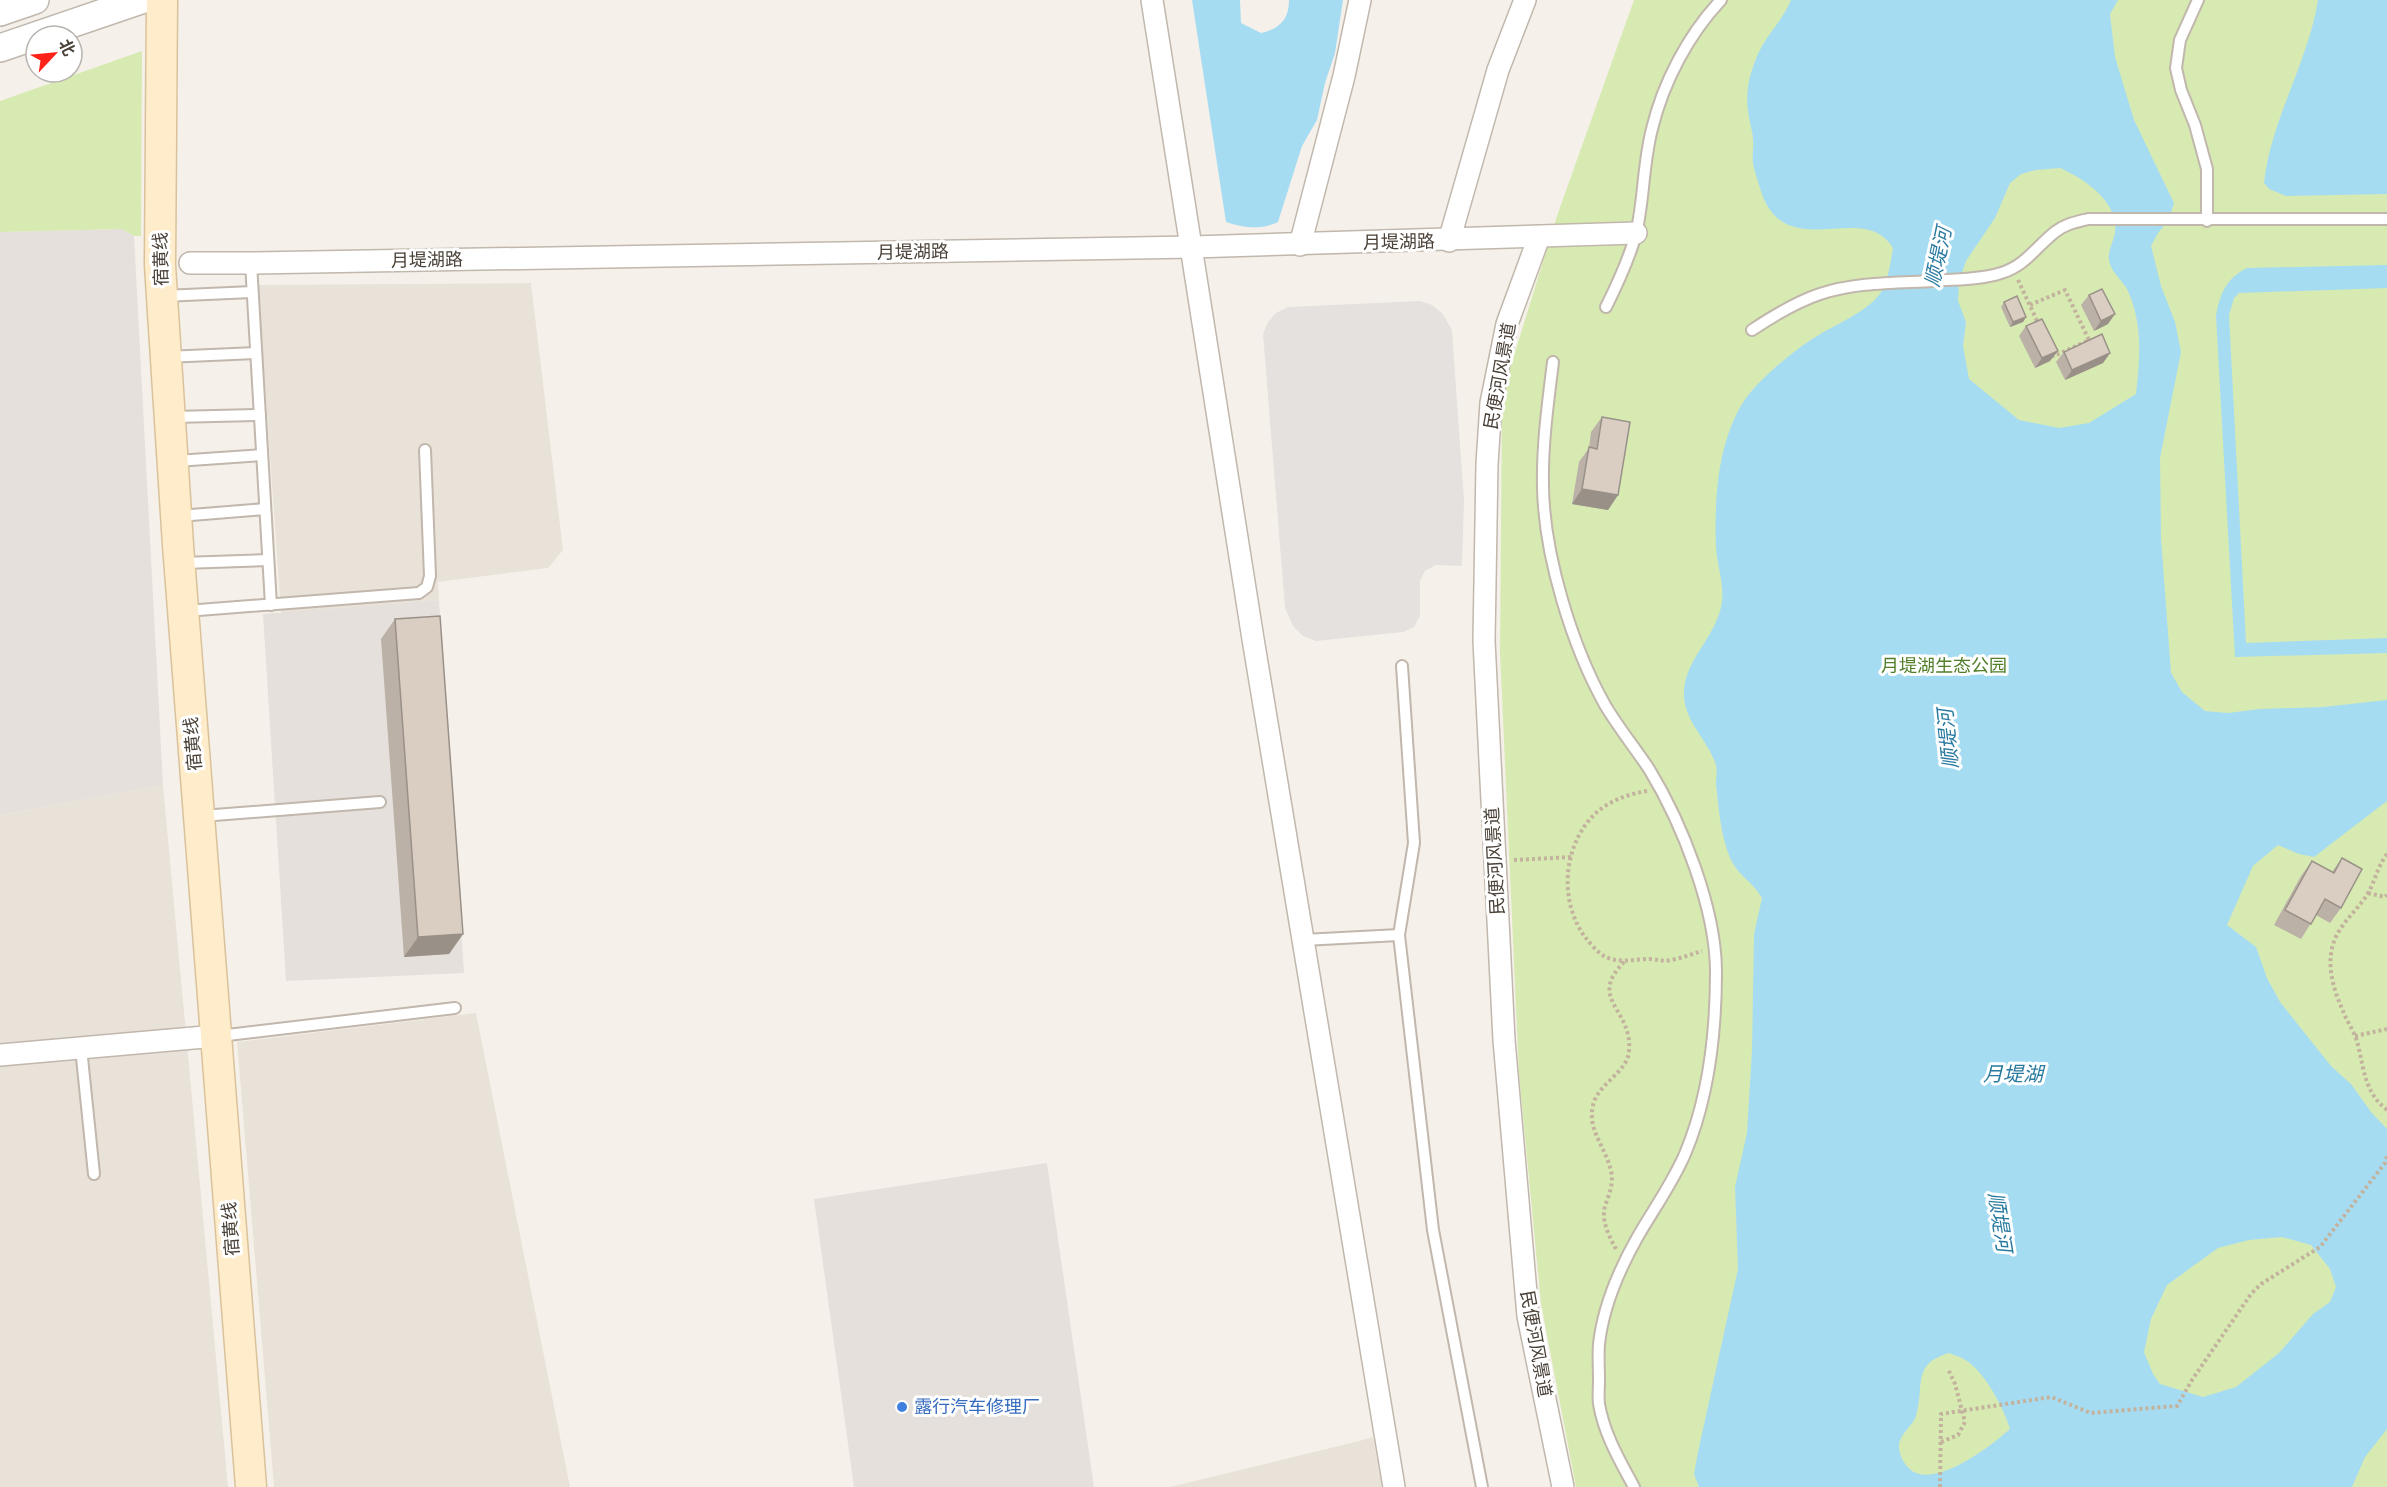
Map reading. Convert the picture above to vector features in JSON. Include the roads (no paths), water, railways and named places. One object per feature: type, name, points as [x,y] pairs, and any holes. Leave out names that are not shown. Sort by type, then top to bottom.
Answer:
[{"type":"main road","name":"宿黄线","points":[[162,0],[160,253],[169,417],[251,1487]]},
{"type":"street","points":[[0,12],[35,0]]},
{"type":"street","points":[[0,48],[141,0]]},
{"type":"street","points":[[1152,0],[1193,247],[1253,639],[1394,1487]]},
{"type":"street","points":[[1300,244],[1344,76],[1360,0]]},
{"type":"street","points":[[1449,241],[1498,69],[1525,0]]},
{"type":"street","name":"月堤湖路","points":[[190,263],[1193,247],[1449,241],[1636,233]]},
{"type":"street","name":"民便河风景道","points":[[1539,237],[1507,324],[1491,403],[1487,464],[1484,641],[1504,1040],[1528,1316],[1563,1487]]},
{"type":"street","points":[[0,1055],[216,1036]]},
{"type":"lane","points":[[1606,307],[1621,276],[1636,233],[1652,129],[1665,88],[1691,40],[1707,15],[1721,0]]},
{"type":"lane","points":[[2198,0],[2180,40],[2176,68],[2207,169],[2208,220]]},
{"type":"lane","points":[[1752,330],[1773,316],[1821,294],[1857,286],[2000,274],[2028,259],[2056,231],[2071,223],[2088,219],[2387,219]]},
{"type":"lane","points":[[251,263],[271,605]]},
{"type":"lane","points":[[162,297],[252,292]]},
{"type":"lane","points":[[166,357],[256,353]]},
{"type":"lane","points":[[1553,362],[1546,423],[1543,488],[1550,552],[1569,619],[1587,666],[1605,704],[1672,813],[1692,862],[1711,922],[1714,948],[1716,1020],[1705,1096],[1685,1154],[1625,1263],[1605,1312],[1599,1346],[1599,1404],[1611,1443],[1634,1487]]},
{"type":"lane","points":[[169,417],[260,415]]},
{"type":"lane","points":[[183,612],[419,593],[427,587],[430,576],[425,450]]},
{"type":"lane","points":[[172,461],[262,455]]},
{"type":"lane","points":[[176,516],[265,509]]},
{"type":"lane","points":[[179,563],[268,560]]},
{"type":"lane","points":[[1402,666],[1414,843],[1399,935],[1433,1230],[1482,1487]]},
{"type":"lane","points":[[199,816],[380,802]]},
{"type":"lane","points":[[1303,940],[1399,935]]},
{"type":"lane","points":[[216,1036],[455,1008]]},
{"type":"lane","points":[[81,1048],[94,1174]]},
{"type":"water","points":[[1192,0],[1240,0],[1241,23],[1261,33],[1273,29],[1282,22],[1289,7],[1289,0],[1343,0],[1335,53],[1325,83],[1317,120],[1302,146],[1278,222],[1272,225],[1252,227],[1226,222]]},
{"type":"water","name":"月堤湖","points":[[1791,0],[2118,0],[2110,14],[2115,57],[2134,120],[2174,203],[2168,221],[2151,246],[2161,286],[2175,322],[2181,352],[2160,458],[2161,539],[2171,673],[2182,692],[2205,711],[2228,713],[2387,700],[2387,801],[2314,857],[2299,854],[2278,845],[2253,866],[2227,925],[2256,947],[2267,978],[2280,1002],[2331,1066],[2351,1084],[2371,1112],[2387,1129],[2387,1429],[2365,1457],[2352,1487],[1699,1487],[1694,1474],[1738,1269],[1735,1187],[1747,1133],[1752,1050],[1754,934],[1762,898],[1732,863],[1728,852],[1719,814],[1716,765],[1688,715],[1684,697],[1685,684],[1694,660],[1714,626],[1722,601],[1716,547],[1716,506],[1721,463],[1733,422],[1755,387],[1778,365],[1804,345],[1854,315],[1877,298],[1886,282],[1893,248],[1880,234],[1863,229],[1804,229],[1785,224],[1770,210],[1759,185],[1753,163],[1753,137],[1747,102],[1748,88],[1759,51]],"holes":[[[2060,168],[2089,185],[2112,211],[2115,233],[2109,260],[2111,268],[2126,288],[2133,304],[2138,329],[2139,355],[2136,394],[2089,423],[2059,428],[2019,420],[1969,379],[1963,346],[1966,322],[1958,301],[1959,281],[1966,261],[1995,218],[2010,183],[2021,174]],[[2282,1237],[2311,1245],[2330,1269],[2336,1287],[2330,1302],[2313,1314],[2279,1353],[2236,1387],[2203,1397],[2160,1384],[2144,1352],[2151,1319],[2167,1285],[2218,1248],[2249,1240]],[[1949,1353],[1962,1358],[1978,1370],[1998,1400],[2010,1429],[1964,1462],[1936,1474],[1923,1474],[1912,1471],[1905,1464],[1900,1455],[1899,1443],[1916,1416],[1924,1370],[1937,1358]]]},
{"type":"water","points":[[2318,0],[2387,0],[2387,194],[2286,196],[2269,189],[2264,183],[2274,136],[2306,46]]},
{"type":"water","points":[[2387,265],[2387,288],[2239,293],[2234,298],[2229,315],[2246,643],[2387,638],[2387,653],[2235,657],[2216,316],[2222,294],[2229,282],[2247,268]]},
{"type":"place","name":"露行汽车修理厂","points":[[902,1407]]},
{"type":"water label","name":"顺堤河","points":[[1938,257]]},
{"type":"water label","name":"顺堤河","points":[[1948,739]]},
{"type":"water label","name":"顺堤河","points":[[2000,1222]]},
{"type":"park label","name":"月堤湖生态公园","points":[[1944,666]]}]
